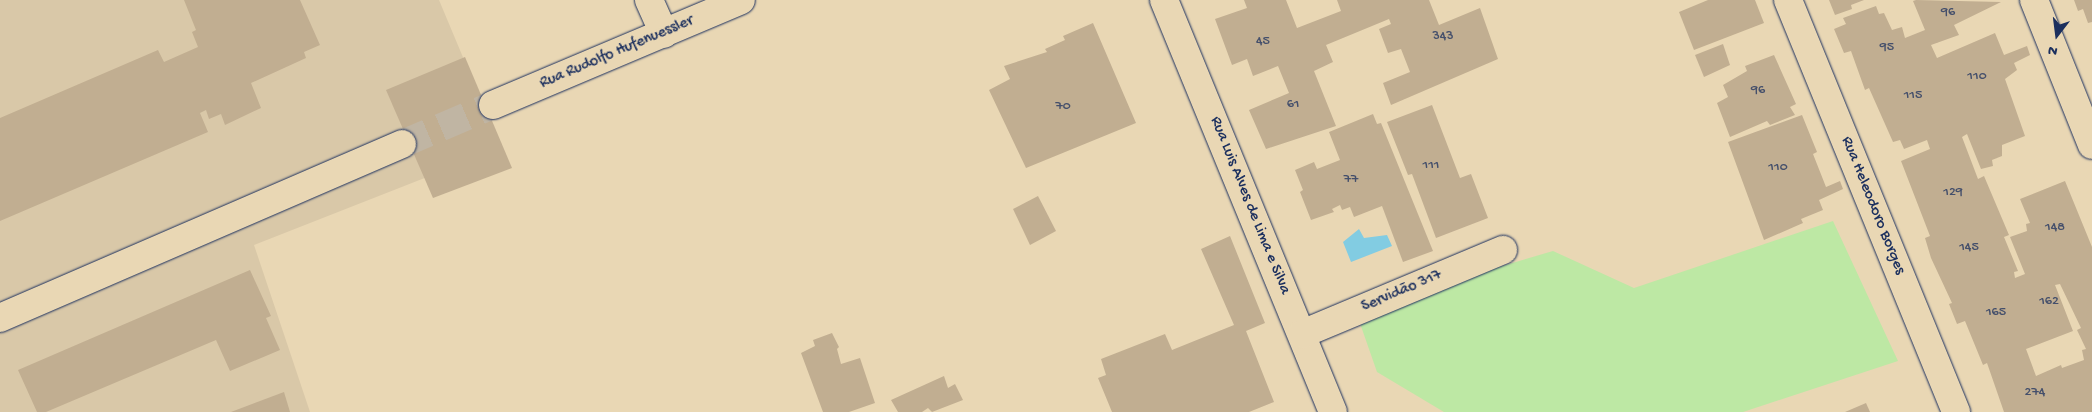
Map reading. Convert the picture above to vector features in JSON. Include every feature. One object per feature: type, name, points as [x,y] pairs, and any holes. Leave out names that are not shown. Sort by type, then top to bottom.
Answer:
[{"type":"street","points":[[648,0],[664,34]]},
{"type":"street","name":"Rua Rudolfo Hufenuessler","points":[[493,105],[742,0]]},
{"type":"street","name":"Rua Luis Alves de Lima e Silva","points":[[1164,0],[1333,412]]},
{"type":"street","name":"Rua Heleodoro Borges","points":[[1788,0],[1956,412]]},
{"type":"street","points":[[2034,0],[2092,144]]},
{"type":"street","points":[[0,318],[402,144]]},
{"type":"street","name":"Servidão 317","points":[[1302,334],[1503,250]]},
{"type":"shaded area","points":[[0,0],[439,0],[501,148],[254,245],[310,412],[0,412]]},
{"type":"green space","points":[[1833,221],[1898,361],[1743,412],[1444,412],[1377,372],[1355,309],[1553,251],[1634,288]]},
{"type":"water","points":[[1359,229],[1364,238],[1387,235],[1392,246],[1351,262],[1343,242]]},
{"type":"building","points":[[184,0],[300,0],[320,45],[304,52],[306,58],[251,83],[261,108],[225,125],[221,114],[209,119],[206,110],[200,113],[208,132],[0,221],[0,118],[158,50],[164,62],[198,47],[192,32],[196,30]]},
{"type":"building","points":[[1244,0],[1286,0],[1297,28],[1341,11],[1337,0],[1429,0],[1439,25],[1480,8],[1498,59],[1391,105],[1383,83],[1410,72],[1401,49],[1388,53],[1379,29],[1391,24],[1389,19],[1326,45],[1333,62],[1314,71],[1336,126],[1266,149],[1249,110],[1289,93],[1278,66],[1253,76],[1247,59],[1232,65],[1215,19],[1247,8]]},
{"type":"building","points":[[1708,0],[1755,0],[1764,23],[1694,50],[1679,12]]},
{"type":"building","points":[[1829,0],[1864,0],[1851,5],[1852,9],[1835,15]]},
{"type":"building","points":[[2074,0],[2092,0],[2092,22],[2088,23],[2083,9],[2078,11]]},
{"type":"building","points":[[1913,1],[2001,2],[1954,25],[1959,35],[1931,45],[1937,58],[1995,33],[2004,55],[2027,46],[2030,55],[2014,63],[2017,70],[2005,79],[2025,136],[2002,145],[2002,156],[1992,160],[1993,166],[1981,169],[1967,134],[1962,137],[1978,179],[1984,176],[2009,235],[2004,237],[2018,271],[2014,272],[2015,278],[2025,274],[2010,237],[2027,231],[2026,224],[2030,223],[2020,199],[2065,181],[2092,247],[2092,412],[2004,412],[1987,363],[1983,365],[1965,321],[1957,324],[1949,304],[1952,303],[1931,258],[1925,238],[1930,236],[1901,161],[1930,149],[1927,140],[1904,149],[1900,140],[1893,142],[1869,88],[1865,90],[1851,51],[1844,53],[1834,29],[1846,24],[1843,18],[1876,6],[1879,14],[1884,13],[1892,30],[1902,27],[1905,38],[1925,30]],"holes":[[[2060,284],[2081,328],[2077,330],[2086,349],[2082,350],[2084,360],[2062,368],[2061,365],[2036,376],[2026,349],[2073,331],[2055,285]]]},
{"type":"building","points":[[1093,23],[1136,123],[1026,168],[989,90],[1010,79],[1004,66],[1047,52],[1045,49],[1065,40],[1063,36]]},
{"type":"building","points":[[1723,44],[1730,65],[1704,77],[1695,55]]},
{"type":"building","points":[[1774,55],[1796,104],[1790,107],[1795,115],[1770,125],[1767,121],[1730,137],[1717,103],[1728,97],[1723,85],[1747,71],[1745,66]]},
{"type":"building","points":[[465,57],[512,168],[433,198],[386,90]]},
{"type":"building","points":[[1432,105],[1460,178],[1471,174],[1488,218],[1436,238],[1412,174],[1408,175],[1387,122]]},
{"type":"building","points":[[1373,114],[1377,124],[1381,123],[1433,251],[1403,262],[1382,206],[1354,217],[1350,207],[1342,210],[1340,205],[1332,209],[1334,212],[1311,220],[1300,192],[1303,190],[1295,170],[1314,162],[1317,169],[1340,160],[1329,132]]},
{"type":"building","points":[[1802,115],[1817,152],[1813,154],[1826,187],[1840,181],[1843,189],[1819,200],[1823,210],[1801,219],[1803,223],[1764,240],[1728,142]]},
{"type":"building","points":[[1038,196],[1056,231],[1030,245],[1013,209]]},
{"type":"building","points":[[1230,236],[1265,323],[1246,331],[1274,402],[1249,412],[1112,412],[1098,378],[1106,375],[1101,359],[1165,334],[1172,350],[1234,325],[1201,249]]},
{"type":"building","points":[[250,270],[271,316],[266,318],[280,350],[230,371],[216,340],[46,412],[37,412],[18,370]]},
{"type":"building","points":[[832,333],[839,347],[837,349],[841,364],[860,358],[875,403],[849,412],[823,412],[801,353],[815,346],[813,340]]},
{"type":"building","points":[[944,376],[948,388],[955,384],[963,400],[932,412],[928,408],[922,412],[898,412],[891,400]]},
{"type":"building","points":[[284,392],[290,412],[231,412]]},
{"type":"building","points":[[1866,403],[1870,412],[1845,412]]},
{"type":"tunnel","points":[[402,144],[493,105]]}]
